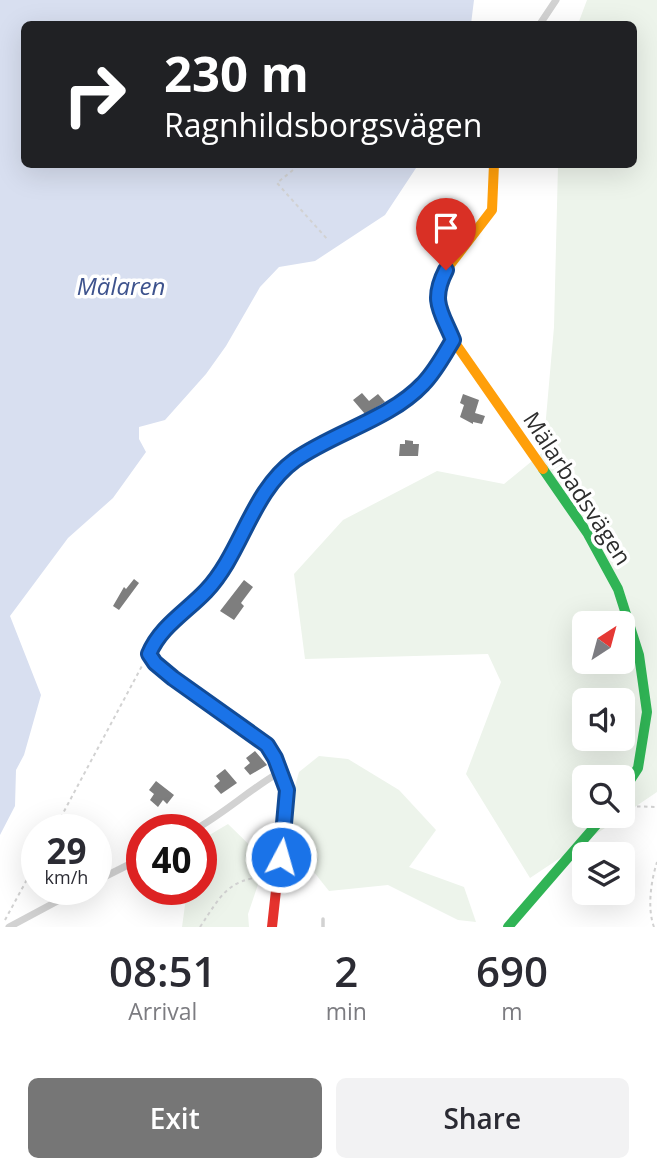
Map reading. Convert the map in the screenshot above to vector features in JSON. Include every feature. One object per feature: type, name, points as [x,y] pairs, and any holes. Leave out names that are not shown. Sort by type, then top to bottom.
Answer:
[{"type":"street","points":[[542,21],[556,0]]},
{"type":"street","name":"Mälarbadsvägen","points":[[494,168],[492,210],[461,248],[437,287],[438,303],[453,340],[588,534],[618,589],[639,655],[647,712],[635,773]]},
{"type":"street","points":[[272,927],[287,790],[281,772],[267,745],[164,671],[149,654],[153,644],[181,613],[207,590],[233,552],[253,512],[278,474],[322,443],[381,415],[423,385],[453,340]]},
{"type":"street","points":[[217,815],[281,772]]},
{"type":"street","points":[[508,927],[594,828]]},
{"type":"street","points":[[9,927],[50,905]]},
{"type":"lane","points":[[323,919],[323,927]]},
{"type":"path","points":[[293,170],[277,183],[328,240]]},
{"type":"path","points":[[63,814],[149,654]]},
{"type":"path","points":[[635,806],[657,807]]},
{"type":"path","points":[[654,927],[650,912],[653,874],[657,862]]},
{"type":"path","points":[[200,927],[226,889],[249,877],[278,874]]},
{"type":"path","points":[[1,927],[21,890]]},
{"type":"shaded area","points":[[587,0],[657,0],[657,792],[635,807],[635,765],[572,765],[572,828],[605,828],[584,842],[572,842],[572,850],[530,878],[466,774],[501,682],[488,654],[305,659],[294,574],[343,520],[437,471],[504,484],[543,452],[554,327],[558,168],[637,168],[637,21],[579,21]]},
{"type":"shaded area","points":[[319,756],[348,759],[399,790],[436,830],[409,867],[464,887],[476,922],[458,920],[388,885],[329,891],[290,842],[292,797],[299,772]]},
{"type":"shaded area","points":[[228,824],[266,861],[248,914],[249,927],[182,927],[185,905],[217,905],[217,831]]},
{"type":"water","name":"Mälaren","points":[[0,0],[474,0],[471,21],[21,21],[21,168],[416,168],[385,215],[315,261],[279,267],[260,287],[226,346],[206,374],[165,420],[139,427],[139,439],[146,452],[113,498],[68,538],[10,616],[41,695],[24,755],[16,770],[15,806],[0,835]]},
{"type":"building","points":[[362,393],[369,401],[378,394],[385,402],[365,414],[353,400]]},
{"type":"building","points":[[463,394],[479,400],[475,413],[485,416],[482,424],[473,424],[460,417],[464,405],[460,403]]},
{"type":"building","points":[[405,440],[419,444],[418,456],[399,456],[400,444],[405,444]]},
{"type":"building","points":[[134,579],[139,583],[119,610],[113,606],[124,587],[126,589]]},
{"type":"building","points":[[244,580],[253,587],[241,603],[244,606],[234,620],[220,611]]},
{"type":"building","points":[[255,751],[267,765],[250,775],[244,768],[250,763],[246,758]]},
{"type":"building","points":[[225,769],[237,783],[221,794],[214,786],[220,781],[216,776]]},
{"type":"building","points":[[156,781],[174,795],[167,804],[163,800],[158,807],[150,800],[154,794],[149,790]]},
{"type":"traffic: fast","points":[[220,711],[155,663],[149,654],[154,644],[218,576],[257,506],[280,474],[311,449],[377,416],[409,396],[432,374],[453,340]]},
{"type":"traffic: fast","points":[[543,469],[588,534],[618,589],[639,655],[647,712],[635,773]]},
{"type":"traffic: fast","points":[[508,927],[594,828]]},
{"type":"traffic: slow","points":[[494,168],[492,210],[446,270],[437,287],[438,304],[453,340],[543,469]]},
{"type":"traffic: jam","points":[[220,711],[267,745],[287,790],[272,927]]},
{"type":"route","points":[[281,857],[287,790],[267,745],[173,678],[155,663],[149,654],[153,644],[181,613],[207,590],[233,552],[253,512],[278,474],[322,443],[381,415],[423,385],[453,340],[438,303],[437,287],[446,270]]}]
